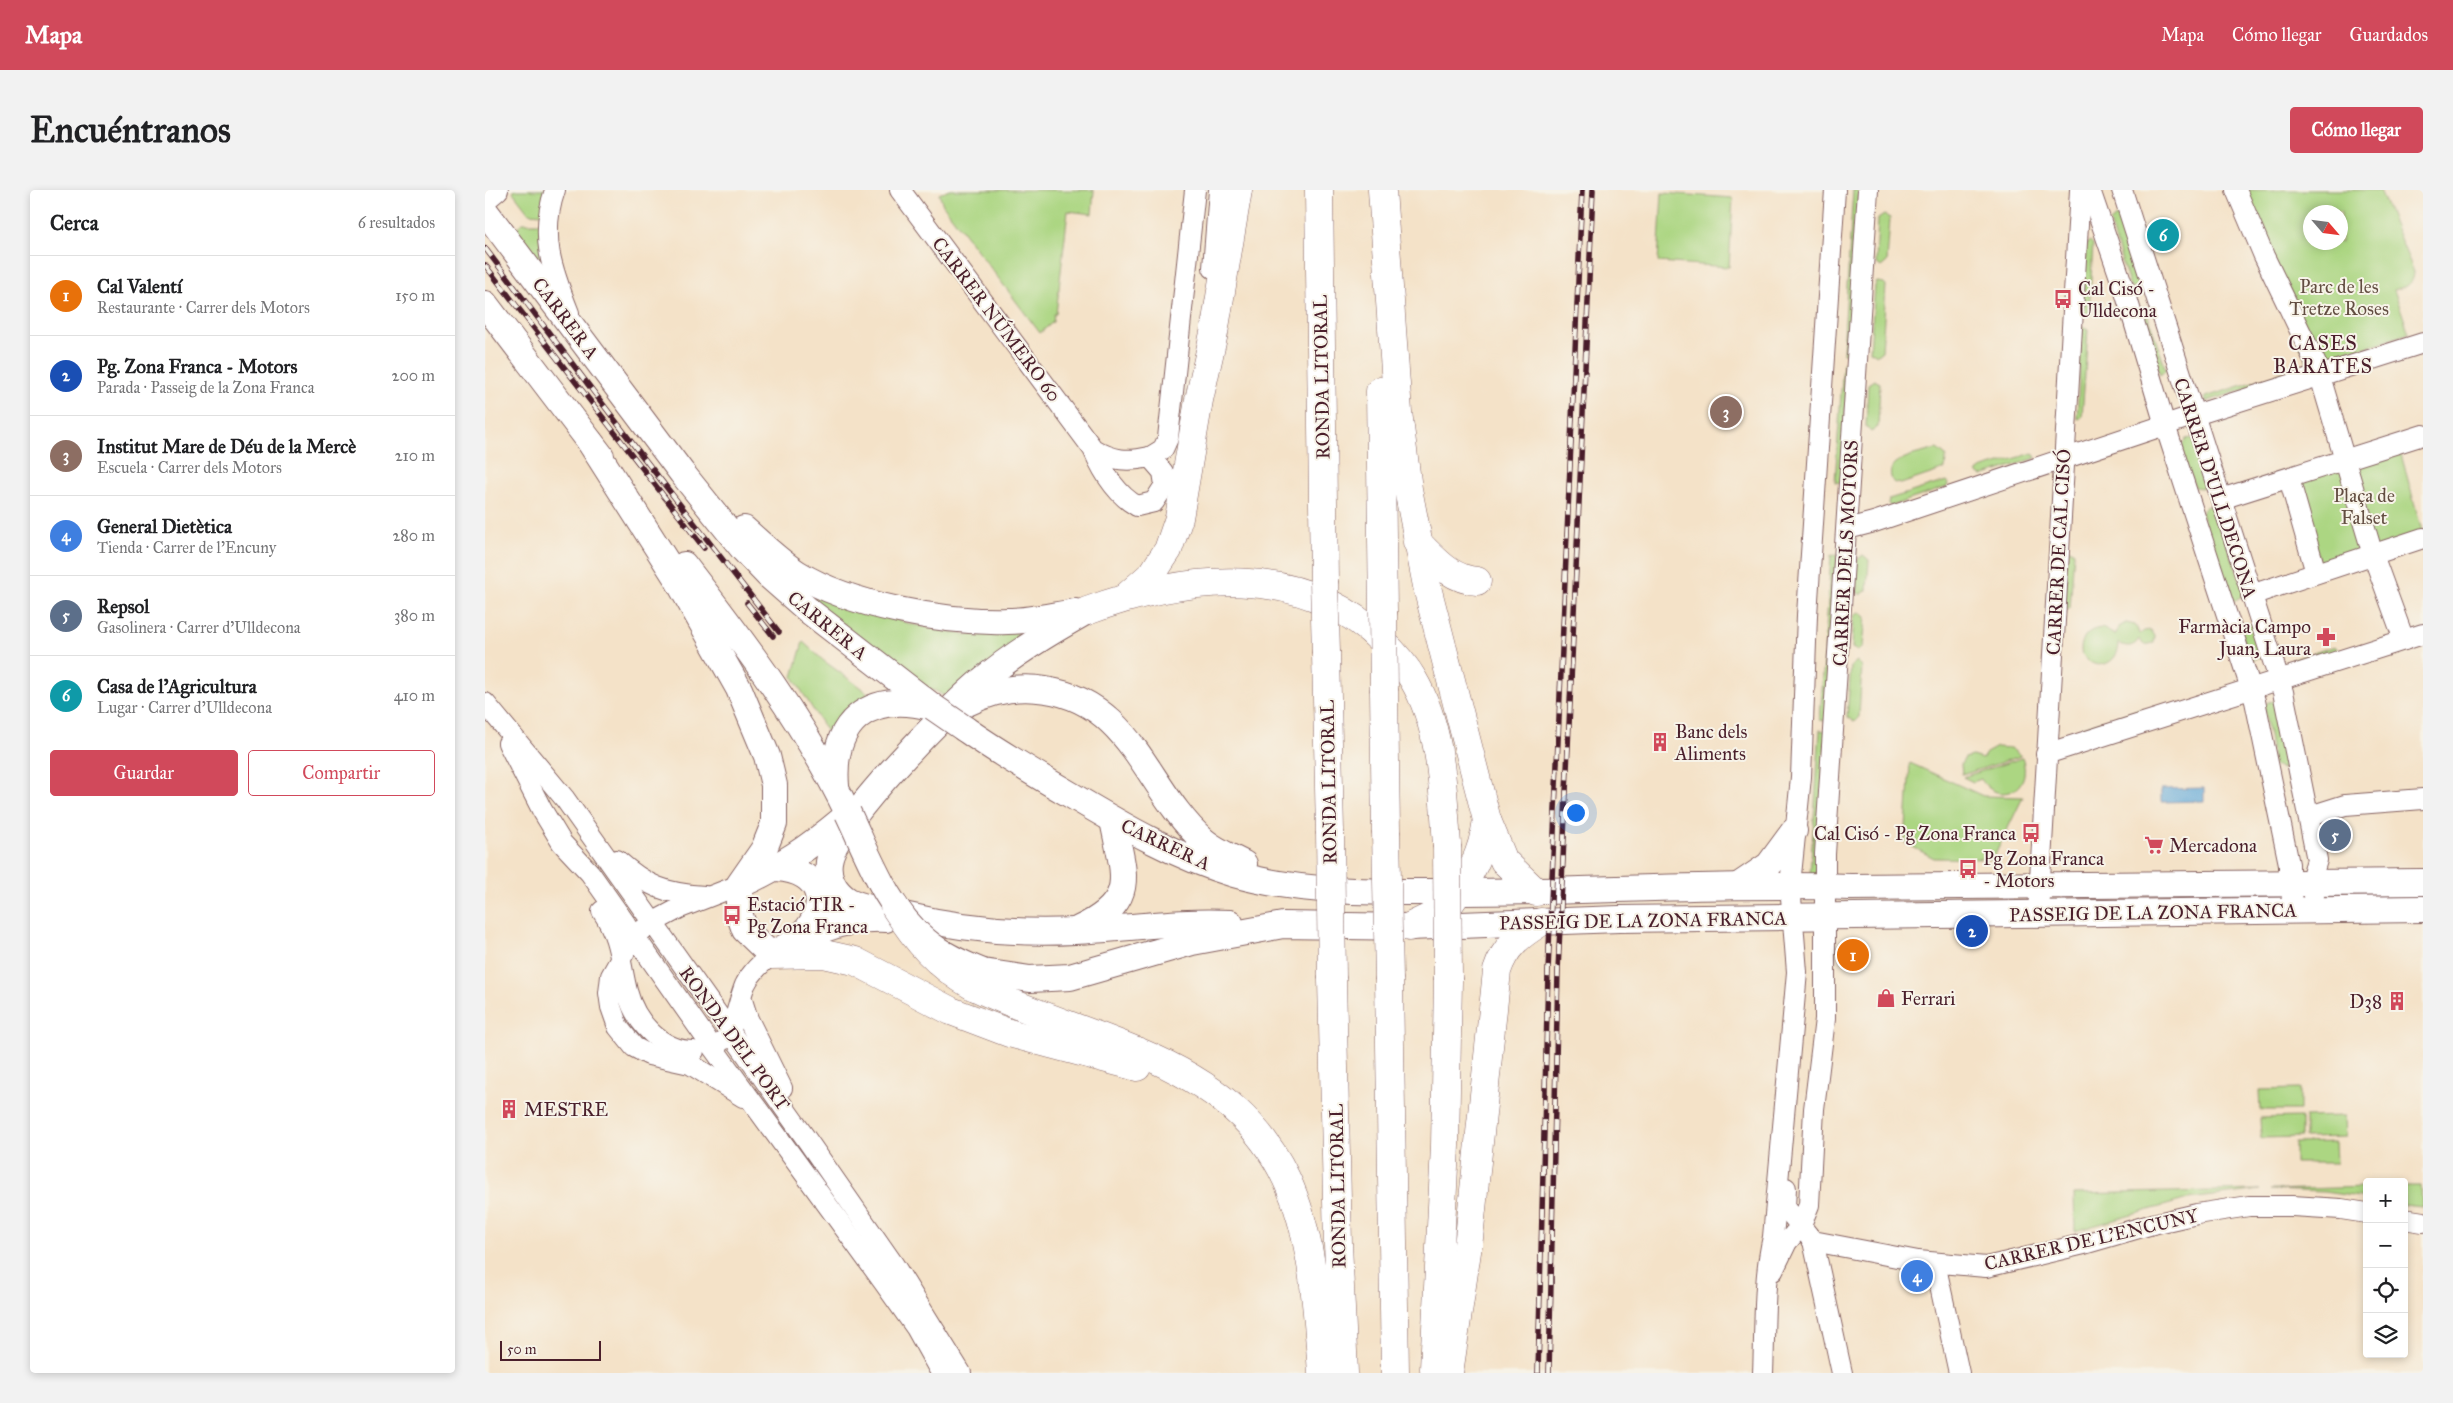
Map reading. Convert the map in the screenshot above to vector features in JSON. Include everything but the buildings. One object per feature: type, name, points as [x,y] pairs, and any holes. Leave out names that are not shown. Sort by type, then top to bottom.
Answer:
[{"type":"highway","points":[[1127,596],[1153,572],[1168,550],[1179,518],[1199,400],[1214,334],[1238,190]]},
{"type":"highway","name":"RONDA LITORAL","points":[[1319,190],[1323,581],[1341,1329],[1344,1373]]},
{"type":"highway","points":[[1381,190],[1398,412],[1417,542],[1487,820],[1504,861],[1536,892]]},
{"type":"highway","points":[[1381,190],[1383,612],[1395,1373]]},
{"type":"highway","points":[[1417,542],[1454,575],[1467,581],[1477,582]]},
{"type":"highway","points":[[1087,611],[1127,596],[1207,583],[1265,584],[1314,595],[1337,606],[1368,627],[1389,647],[1413,679],[1423,702],[1439,758],[1447,845],[1448,980],[1445,1146],[1434,1373]]},
{"type":"highway","points":[[1409,927],[1444,910],[1458,892],[1479,857],[1487,820]]},
{"type":"highway","points":[[894,906],[912,934],[938,963],[1140,1052],[1207,1088],[1251,1125],[1273,1153],[1292,1187],[1310,1251],[1319,1322],[1322,1373]]},
{"type":"highway","points":[[1449,1373],[1472,1210],[1497,971],[1505,951],[1518,936],[1541,922]]},
{"type":"highway","points":[[771,955],[824,954],[855,961],[951,1011],[1009,1033],[1163,1073],[1207,1088]]},
{"type":"highway","points":[[1392,1220],[1408,1373]]},
{"type":"highway","points":[[1340,1373],[1341,1329]]},
{"type":"main road","name":"CARRER A","points":[[485,211],[682,473],[744,550],[768,575],[834,632],[937,714],[1113,820],[1171,850],[1210,866],[1249,877],[1293,886]]},
{"type":"main road","points":[[485,304],[777,688],[835,786],[894,906]]},
{"type":"main road","points":[[590,442],[676,577],[739,689],[767,756],[775,785],[773,824],[764,849],[739,885],[741,922],[751,937],[771,955],[799,938],[819,930],[848,922],[877,918],[921,920],[1018,930],[1074,931],[1181,922],[1283,925]]},
{"type":"main road","points":[[682,473],[796,572],[837,592],[955,620],[1009,621],[1087,611]]},
{"type":"main road","points":[[921,920],[850,901],[832,884],[828,866],[830,856],[840,836],[937,714],[997,668],[1087,611]]},
{"type":"main road","points":[[835,786],[834,765],[841,738],[857,716],[873,707],[903,701],[937,714],[1001,690],[1034,688],[1064,694],[1079,700],[1103,714],[1127,738],[1173,806],[1205,842],[1219,852],[1293,886]]},
{"type":"main road","points":[[739,885],[777,868],[803,851],[870,797]]},
{"type":"main road","points":[[1074,931],[1106,914],[1121,893],[1124,875],[1113,820]]},
{"type":"main road","points":[[1739,886],[1769,865],[1794,831]]},
{"type":"main road","points":[[777,868],[789,869],[804,876],[811,881],[819,895],[820,902],[816,920],[799,938]]},
{"type":"main road","name":"PASSEIG DE LA ZONA FRANCA","points":[[1293,886],[1416,892],[1536,892],[1790,885],[2423,882]]},
{"type":"main road","name":"PASSEIG DE LA ZONA FRANCA","points":[[978,979],[1029,979],[1070,976],[1192,942],[1283,925],[1409,927],[1541,922],[1824,916],[2423,909]]},
{"type":"street","points":[[485,201],[498,190]]},
{"type":"street","points":[[555,190],[549,218],[548,250],[553,270],[575,329]]},
{"type":"street","name":"CARRER NÚMERO 60","points":[[900,190],[1093,449],[1101,466],[1127,500],[1137,506],[1154,502],[1165,485],[1163,472],[1150,457]]},
{"type":"street","points":[[1093,449],[1111,458],[1133,460],[1150,457],[1163,449],[1168,438],[1195,190]]},
{"type":"street","points":[[1199,400],[1208,329],[1219,190]]},
{"type":"street","name":"CARRER DELS MOTORS","points":[[1789,1063],[1797,959],[1794,953],[1790,885],[1794,831],[1801,778],[1807,615],[1835,190]]},
{"type":"street","name":"CARRER DELS MOTORS","points":[[1817,1080],[1825,1019],[1824,886],[1868,190]]},
{"type":"street","name":"CARRER DE CAL CISÓ","points":[[2038,913],[2045,754],[2080,190]]},
{"type":"street","points":[[2235,190],[2321,376],[2373,555],[2404,640]]},
{"type":"street","name":"CARRER D'ULLDECONA","points":[[2301,882],[2313,873],[2317,860],[2310,816],[2264,685],[2181,420],[2154,294],[2123,194],[2093,198],[2127,300],[2181,420],[2221,499],[2251,595],[2264,685],[2255,700],[2289,864],[2301,882],[2305,910]]},
{"type":"street","points":[[2127,300],[2154,294]]},
{"type":"street","points":[[1847,529],[1874,522],[2063,458],[2423,343]]},
{"type":"street","points":[[2221,499],[2423,435]]},
{"type":"street","points":[[2289,478],[2316,573]]},
{"type":"street","points":[[2251,595],[2423,538]]},
{"type":"street","points":[[2045,754],[2423,634]]},
{"type":"street","name":"RONDA DEL PORT","points":[[489,709],[565,799],[595,841],[894,1265],[961,1373]]},
{"type":"street","name":"RONDA DEL PORT","points":[[489,709],[542,810],[562,843],[590,873],[633,937],[916,1328],[941,1373]]},
{"type":"street","points":[[2310,816],[2345,805],[2423,799]]},
{"type":"street","points":[[595,841],[633,874],[647,883],[672,893],[710,896]]},
{"type":"street","points":[[562,843],[592,897],[609,922],[621,955],[630,1000],[636,1014],[649,1030],[662,1041],[677,1049],[702,1051],[713,1048],[723,1042],[730,1031],[741,997],[752,973],[771,955]]},
{"type":"street","points":[[739,885],[710,896],[652,923],[633,937],[621,955],[611,976],[609,993],[611,1008],[618,1026],[634,1047],[649,1055],[697,1067],[746,1099],[765,1120]]},
{"type":"street","points":[[741,997],[748,1019],[807,1140]]},
{"type":"street","points":[[1763,1373],[1768,1288],[1767,1263],[1773,1237],[1789,1063],[1806,1067],[1817,1080],[1806,1234],[1843,1373]]},
{"type":"street","points":[[1779,1169],[1787,1176],[1785,1207],[1806,1234]]},
{"type":"street","name":"CARRER DE L'ENCUNY","points":[[1806,1234],[1935,1262],[1986,1267],[2084,1244],[2153,1224],[2249,1206],[2302,1206],[2363,1213]]},
{"type":"street","points":[[2408,1220],[2423,1222]]},
{"type":"street","points":[[1768,1288],[1776,1262],[1787,1242],[1806,1234]]},
{"type":"street","points":[[1935,1262],[1959,1373]]},
{"type":"green space","points":[[515,190],[549,190],[543,214],[529,213],[513,192]]},
{"type":"green space","points":[[950,190],[1094,190],[1092,214],[1068,211],[1056,314],[1054,314],[1053,322],[1040,333],[943,205],[939,194]]},
{"type":"green space","points":[[1853,190],[1859,190],[1849,353],[1843,353]]},
{"type":"green space","name":"Parc de les Tretze Roses","points":[[2231,190],[2380,190],[2414,272],[2410,283],[2394,290],[2409,333],[2309,366]]},
{"type":"green space","points":[[1662,193],[1733,198],[1729,267],[1658,262]]},
{"type":"green space","points":[[1884,215],[1890,218],[1887,262],[1881,267],[1876,263],[1878,219]]},
{"type":"green space","points":[[2116,217],[2123,219],[2143,284],[2140,287],[2130,288],[2110,222]]},
{"type":"green space","points":[[522,223],[542,223],[546,271],[513,231]]},
{"type":"green space","points":[[2090,241],[2093,244],[2089,313],[2085,315],[2082,312],[2086,244]]},
{"type":"green space","points":[[1877,282],[1886,285],[1882,351],[1877,355],[1870,351],[1875,286]]},
{"type":"green space","points":[[2141,310],[2147,313],[2166,370],[2160,375]]},
{"type":"green space","points":[[2082,326],[2088,329],[2082,417],[2079,419],[2077,418]]},
{"type":"green space","points":[[1843,363],[1848,363],[1841,483],[1835,482]]},
{"type":"green space","points":[[2287,371],[2290,375],[2205,402],[2206,397]]},
{"type":"green space","points":[[1874,380],[1880,383],[1878,427],[1871,432],[1866,427],[1868,384]]},
{"type":"green space","points":[[2192,438],[2208,484],[2201,488],[2195,487],[2179,450],[2186,439]]},
{"type":"green space","name":"Plaça de Falset","points":[[2398,443],[2423,535],[2323,571],[2294,476]]},
{"type":"green space","points":[[1937,449],[1946,456],[1945,469],[1901,484],[1893,482],[1892,467],[1897,462],[1913,455]]},
{"type":"green space","points":[[2033,453],[2036,458],[1982,476],[1977,473],[1980,469]]},
{"type":"green space","points":[[1946,481],[1948,483],[1947,487],[1891,506],[1888,504],[1889,499]]},
{"type":"green space","points":[[2213,505],[2245,594],[2234,601],[2229,600],[2201,512],[2205,507]]},
{"type":"green space","points":[[2070,549],[2074,552],[2070,608],[2068,610],[2064,608],[2067,551]]},
{"type":"green space","points":[[1831,555],[1837,555],[1826,721],[1820,720]]},
{"type":"green space","points":[[1863,555],[1869,560],[1867,590],[1861,595],[1856,591],[1857,560]]},
{"type":"green space","points":[[781,576],[910,624],[966,635],[1039,627],[949,699],[936,691],[925,689]]},
{"type":"green space","points":[[1860,612],[1866,617],[1863,646],[1858,651],[1852,648],[1854,616]]},
{"type":"green space","points":[[2126,623],[2135,625],[2140,634],[2151,630],[2155,636],[2154,643],[2144,645],[2139,639],[2130,646],[2119,643],[2118,651],[2114,657],[2110,662],[2104,664],[2097,665],[2091,663],[2086,658],[2081,651],[2081,646],[2089,632],[2102,628],[2115,635],[2119,627]]},
{"type":"green space","points":[[2246,623],[2252,624],[2263,656],[2252,660],[2240,632],[2242,626]]},
{"type":"green space","points":[[803,642],[824,661],[868,693],[868,696],[855,702],[845,711],[830,732],[827,732],[793,677]]},
{"type":"green space","points":[[2335,646],[2338,650],[2336,652],[2287,668],[2283,665],[2285,662]]},
{"type":"green space","points":[[1857,661],[1862,666],[1859,717],[1854,722],[1847,717],[1851,666]]},
{"type":"green space","points":[[2276,701],[2289,766],[2283,769],[2274,766],[2264,706],[2268,702]]},
{"type":"green space","points":[[2143,708],[2146,713],[2085,734],[2082,732],[2082,727]]},
{"type":"green space","points":[[1820,730],[1826,731],[1816,877],[1810,875]]},
{"type":"green space","points":[[1997,747],[2010,748],[2021,756],[1962,775],[1961,764],[1965,758],[1972,756],[1982,759],[1986,753]]},
{"type":"green space","points":[[2022,758],[2023,778],[2019,786],[2012,791],[2005,793],[1996,792],[1981,779],[1973,782],[1963,777]]},
{"type":"green space","points":[[1910,763],[1983,796],[2023,797],[1993,859],[1934,858],[1905,843]]},
{"type":"green space","points":[[2300,1089],[2300,1110],[2260,1110],[2259,1090]]},
{"type":"green space","points":[[2345,1116],[2346,1137],[2305,1138],[2305,1117]]},
{"type":"green space","points":[[2301,1117],[2301,1137],[2261,1138],[2260,1118]]},
{"type":"green space","points":[[2335,1142],[2336,1163],[2295,1163],[2295,1143]]},
{"type":"green space","points":[[2408,1186],[2421,1186],[2422,1207],[2408,1205]]},
{"type":"green space","points":[[2363,1187],[2363,1197],[2324,1192],[2271,1190]]},
{"type":"green space","points":[[2260,1190],[2188,1199],[2075,1231],[2074,1194]]},
{"type":"water","points":[[2204,788],[2204,801],[2161,802],[2161,789]]},
{"type":"railway","points":[[1538,1373],[1548,971],[1582,190]]},
{"type":"railway","points":[[1549,1373],[1558,971],[1593,190]]},
{"type":"railway","points":[[485,248],[636,448],[779,632]]},
{"type":"railway","points":[[485,265],[704,548]]},
{"type":"railway","points":[[747,603],[773,636]]},
{"type":"place","name":"Casa de l'Agricultura","points":[[2163,235]]},
{"type":"place","name":"Cal Cisó - Ulldecona","points":[[2063,299]]},
{"type":"place","name":"Institut Mare de Déu de la Mercè","points":[[1726,412]]},
{"type":"place","name":"Farmàcia Campo Juan, Laura","points":[[2326,637]]},
{"type":"place","name":"Banc dels Aliments","points":[[1660,742]]},
{"type":"place","name":"Cal Cisó - Pg Zona Franca","points":[[2031,833]]},
{"type":"place","name":"Repsol","points":[[2335,835]]},
{"type":"place","name":"Mercadona","points":[[2154,845]]},
{"type":"place","name":"Pg Zona Franca - Motors","points":[[1968,869]]},
{"type":"place","name":"Estació TIR - Pg Zona Franca","points":[[732,915]]},
{"type":"place","name":"Pg. Zona Franca - Motors","points":[[1972,931]]},
{"type":"place","name":"Cal Valentí","points":[[1853,955]]},
{"type":"place","name":"Ferrari","points":[[1886,998]]},
{"type":"place","name":"D38","points":[[2397,1001]]},
{"type":"place","name":"MESTRE","points":[[509,1109]]},
{"type":"place","name":"General Dietètica","points":[[1917,1276]]},
{"type":"district","name":"CASES BARATES","points":[[2323,354]]}]
